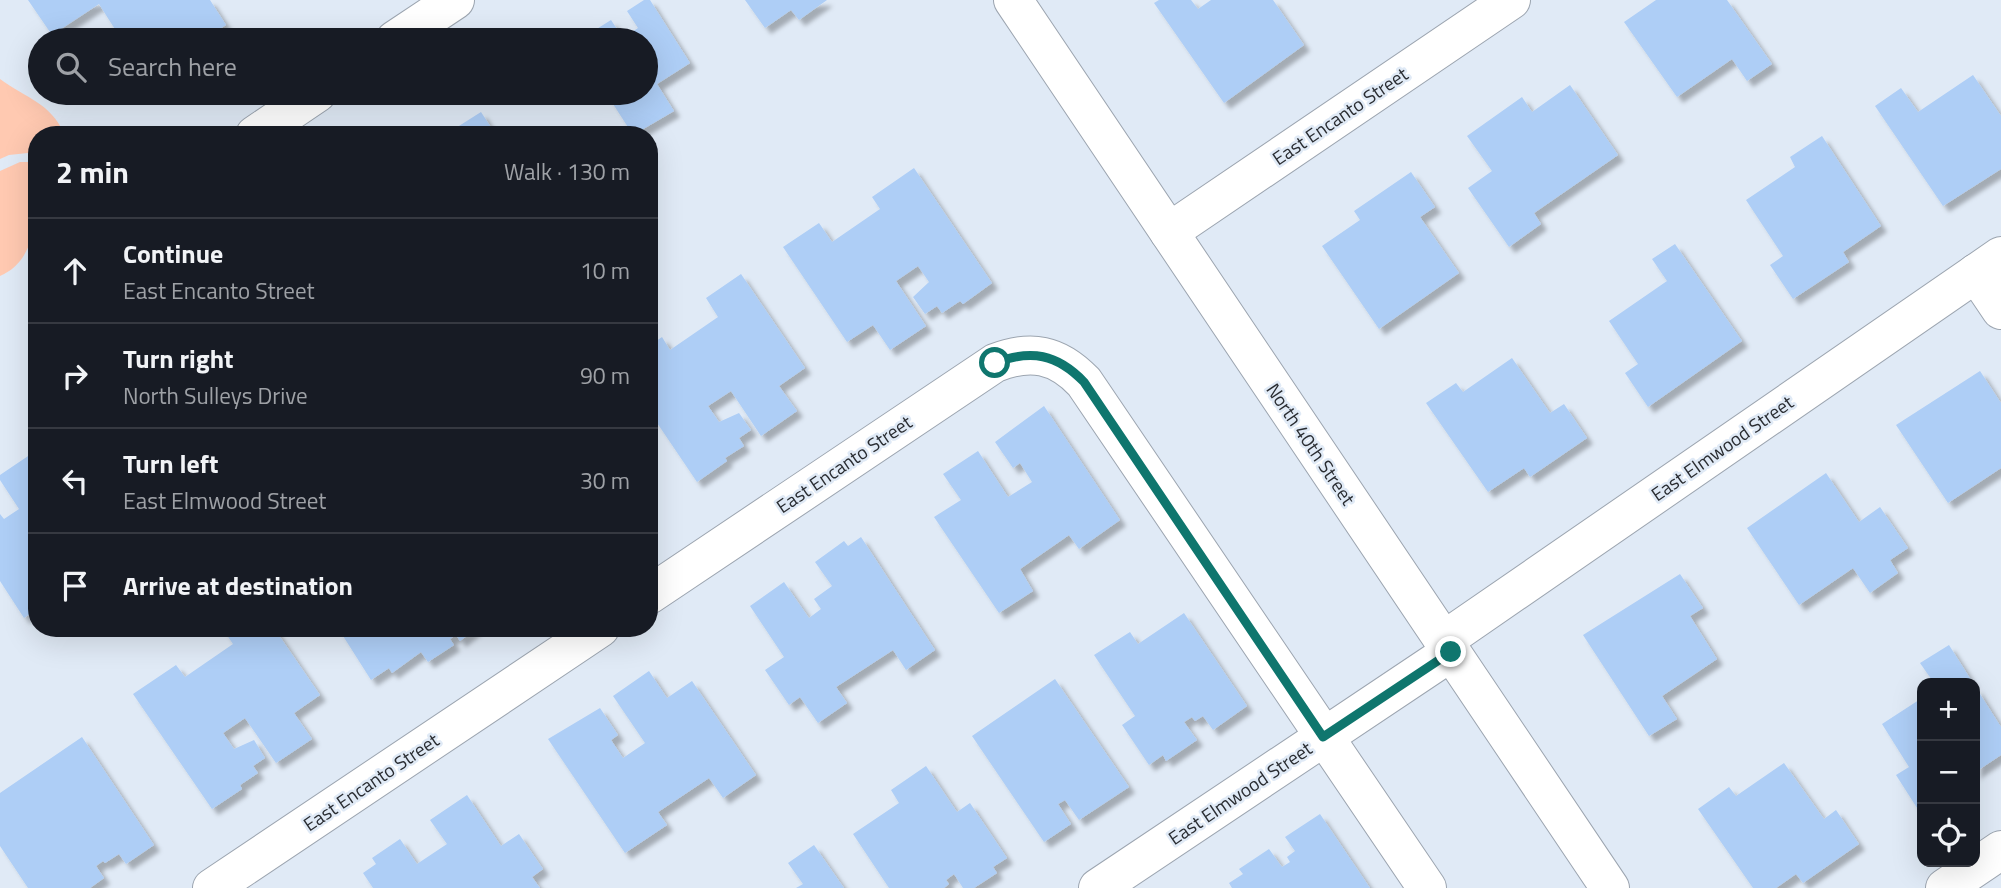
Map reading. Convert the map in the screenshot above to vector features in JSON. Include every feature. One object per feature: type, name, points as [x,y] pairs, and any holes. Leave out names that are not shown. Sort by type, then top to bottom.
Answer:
[{"type":"street","points":[[413,28],[455,0]]},
{"type":"street","name":"North 40th Street","points":[[1013,0],[1610,888]]},
{"type":"street","name":"East Encanto Street","points":[[1169,232],[1511,0]]},
{"type":"street","points":[[268,126],[299,105]]},
{"type":"street","points":[[1989,265],[2001,310]]},
{"type":"street","name":"East Elmwood Street","points":[[1098,888],[1323,737],[1989,265]]},
{"type":"street","name":"East Encanto Street","points":[[658,589],[995,363],[1017,356],[1047,355],[1062,362],[1084,382],[1323,737]]},
{"type":"street","name":"East Encanto Street","points":[[212,888],[587,637]]},
{"type":"street","points":[[1323,737],[1427,888]]},
{"type":"street","points":[[1945,888],[2001,850]]},
{"type":"shaded area","points":[[0,79],[28,96],[28,105],[41,105],[45,108],[60,126],[28,126],[28,153],[0,159]]},
{"type":"shaded area","points":[[20,162],[28,162],[28,247],[14,268],[0,276],[0,171]]},
{"type":"building","points":[[28,0],[210,0],[226,25],[221,28],[114,28],[99,4],[63,28],[47,28]]},
{"type":"building","points":[[644,0],[650,0],[690,63],[658,83],[658,28],[638,28],[627,11]]},
{"type":"building","points":[[745,0],[827,0],[799,20],[791,10],[765,28]]},
{"type":"building","points":[[1159,0],[1191,0],[1198,9],[1211,0],[1273,0],[1304,45],[1224,103],[1154,3]]},
{"type":"building","points":[[1656,0],[1727,0],[1772,64],[1747,81],[1732,59],[1677,97],[1624,22]]},
{"type":"building","points":[[611,20],[616,28],[598,28]]},
{"type":"building","points":[[1973,75],[2001,116],[2001,169],[1943,206],[1875,106],[1901,88],[1918,112]]},
{"type":"building","points":[[1570,85],[1618,155],[1534,213],[1541,224],[1509,247],[1468,188],[1492,171],[1467,136],[1522,97],[1532,112]]},
{"type":"building","points":[[658,86],[674,111],[648,126],[627,126],[614,105],[658,105]]},
{"type":"building","points":[[481,112],[490,126],[459,126]]},
{"type":"building","points":[[1822,136],[1881,226],[1843,252],[1849,262],[1793,299],[1770,265],[1783,256],[1746,200],[1795,167],[1790,157]]},
{"type":"building","points":[[914,168],[992,283],[963,304],[960,301],[942,313],[937,306],[925,314],[913,297],[929,282],[918,266],[896,281],[926,326],[890,350],[873,325],[847,342],[783,247],[819,223],[832,242],[880,209],[872,197]]},
{"type":"building","points":[[1411,172],[1435,207],[1420,217],[1459,273],[1379,329],[1322,246],[1360,220],[1354,211]]},
{"type":"building","points":[[1675,244],[1742,341],[1648,407],[1625,373],[1638,364],[1609,321],[1667,281],[1652,259]]},
{"type":"building","points":[[741,274],[805,368],[779,386],[797,411],[761,436],[731,391],[708,406],[719,422],[739,413],[751,430],[739,438],[744,446],[697,482],[658,424],[658,340],[662,337],[670,350],[718,317],[706,298]]},
{"type":"building","points":[[1512,358],[1550,413],[1564,404],[1587,438],[1530,477],[1524,468],[1488,492],[1426,403],[1456,383],[1463,392]]},
{"type":"building","points":[[1980,371],[2001,403],[2001,468],[1948,503],[1896,425]]},
{"type":"building","points":[[1044,406],[1120,520],[1079,549],[1069,535],[1020,569],[1033,591],[999,613],[934,517],[961,500],[943,474],[978,451],[1008,497],[1032,482],[1020,463],[1013,468],[995,442]]},
{"type":"building","points":[[28,456],[28,615],[24,618],[0,581],[0,514],[4,519],[19,509],[0,480],[0,475]]},
{"type":"building","points":[[1826,473],[1859,522],[1880,507],[1908,548],[1890,560],[1898,573],[1870,593],[1853,568],[1799,605],[1747,528]]},
{"type":"building","points":[[861,537],[935,650],[906,670],[893,650],[836,687],[847,703],[818,723],[800,697],[789,705],[765,670],[784,657],[750,606],[784,582],[809,618],[821,609],[814,599],[832,586],[815,562],[844,541],[848,546]]},
{"type":"building","points":[[1680,574],[1703,608],[1690,616],[1717,659],[1662,696],[1677,719],[1649,736],[1583,635]]},
{"type":"building","points":[[1184,613],[1247,706],[1213,730],[1203,716],[1195,721],[1192,717],[1184,722],[1197,740],[1166,761],[1163,755],[1149,765],[1122,725],[1135,716],[1094,655],[1130,632],[1138,644]]},
{"type":"building","points":[[228,637],[280,637],[320,695],[294,713],[312,739],[276,763],[245,718],[223,733],[234,749],[254,740],[265,758],[253,766],[258,773],[240,785],[242,789],[212,809],[133,694],[176,665],[185,677],[233,644]]},
{"type":"building","points":[[344,637],[453,637],[450,639],[454,645],[428,662],[421,652],[392,673],[389,668],[371,680]]},
{"type":"building","points":[[1949,645],[1970,678],[1930,678],[1920,663]]},
{"type":"building","points":[[649,671],[667,698],[692,681],[756,775],[723,798],[709,778],[658,812],[667,825],[625,853],[548,739],[600,708],[618,735],[611,740],[623,758],[645,743],[613,696]]},
{"type":"building","points":[[1055,679],[1129,787],[1079,820],[1065,800],[1058,804],[1071,824],[1044,842],[972,736]]},
{"type":"building","points":[[1980,694],[2001,727],[2001,755],[1980,769]]},
{"type":"building","points":[[1917,701],[1917,808],[1896,775],[1909,767],[1882,724]]},
{"type":"building","points":[[82,737],[154,845],[126,864],[119,854],[105,863],[103,861],[96,866],[104,878],[90,888],[28,888],[0,846],[0,793]]},
{"type":"building","points":[[1784,763],[1824,819],[1836,810],[1859,844],[1803,883],[1796,874],[1776,888],[1753,888],[1698,809],[1729,787],[1736,796]]},
{"type":"building","points":[[926,766],[957,812],[970,803],[1007,858],[993,867],[997,873],[974,888],[963,888],[954,874],[946,880],[949,884],[944,888],[889,888],[853,834],[899,803],[891,790]]},
{"type":"building","points":[[467,795],[501,846],[519,834],[543,869],[532,877],[540,888],[373,888],[363,873],[376,864],[372,858],[400,839],[417,864],[447,844],[430,820]]},
{"type":"building","points":[[1320,814],[1370,888],[1232,888],[1229,883],[1243,874],[1239,869],[1269,849],[1282,867],[1290,862],[1287,857],[1295,851],[1285,837]]},
{"type":"building","points":[[814,845],[844,888],[796,888],[803,884],[788,863]]},
{"type":"route","points":[[995,363],[1024,355],[1047,355],[1062,362],[1084,382],[1323,737],[1451,652]]}]
